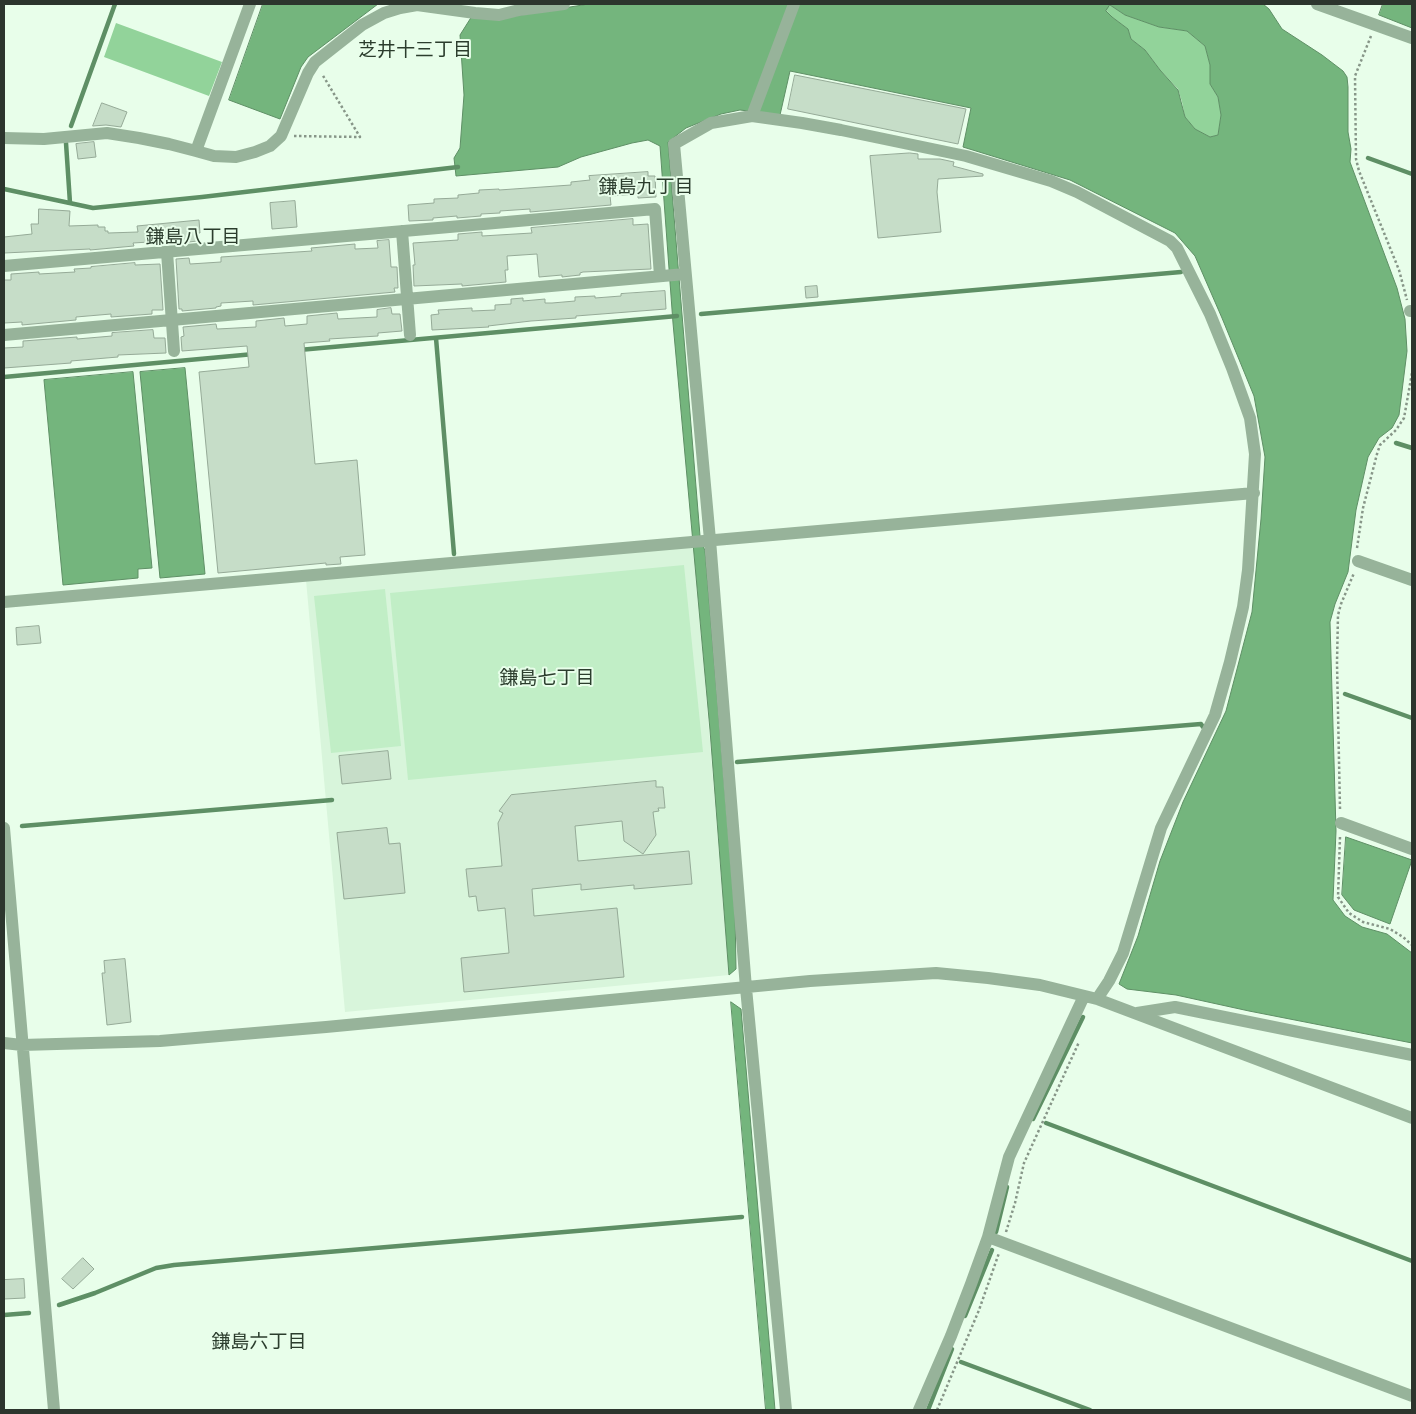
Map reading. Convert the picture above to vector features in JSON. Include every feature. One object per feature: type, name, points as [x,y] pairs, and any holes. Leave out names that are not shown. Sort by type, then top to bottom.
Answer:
[{"type":"street","points":[[196,151],[250,4]]},
{"type":"street","points":[[4,138],[44,139],[106,133],[154,141],[214,156],[236,157],[270,146],[281,136],[308,73],[315,62],[362,25],[384,13],[417,5],[475,13],[499,14],[520,7],[564,4]]},
{"type":"street","points":[[752,115],[794,4]]},
{"type":"street","points":[[1317,4],[1412,38]]},
{"type":"street","points":[[786,1410],[746,988],[710,540],[674,144],[711,123],[752,115],[802,123],[956,154],[1051,181],[1077,192],[1170,241],[1178,248],[1210,314],[1250,418],[1255,454],[1248,570],[1243,607],[1215,715],[1161,828],[1123,953],[1109,981],[1097,999]]},
{"type":"street","points":[[4,266],[655,209],[663,276]]},
{"type":"street","points":[[402,231],[410,335]]},
{"type":"street","points":[[166,252],[174,351]]},
{"type":"street","points":[[4,335],[685,274]]},
{"type":"street","points":[[4,602],[1254,493]]},
{"type":"street","points":[[1358,561],[1412,580]]},
{"type":"street","points":[[1341,823],[1412,849]]},
{"type":"street","points":[[4,828],[8,921],[22,1045],[54,1410]]},
{"type":"street","points":[[4,1043],[22,1045],[179,1039],[326,1027],[810,981],[936,973],[1040,985],[1097,999],[1412,1118]]},
{"type":"street","points":[[920,1410],[952,1336],[988,1237],[1009,1157],[1084,996]]},
{"type":"street","points":[[1134,1013],[1175,1007],[1412,1055]]},
{"type":"street","points":[[988,1237],[1412,1396]]},
{"type":"path","points":[[1376,25],[1355,76],[1356,159],[1359,171],[1399,270],[1411,311]]},
{"type":"path","points":[[281,136],[360,137],[315,62]]},
{"type":"path","points":[[1412,373],[1404,418],[1396,430],[1380,445],[1363,508],[1357,550],[1358,561],[1338,615],[1337,673],[1341,823],[1338,897],[1349,913],[1363,922],[1390,929],[1412,945]]},
{"type":"path","points":[[937,1410],[979,1310],[1003,1242],[1015,1203],[1024,1163],[1079,1042]]},
{"type":"shaded area","points":[[263,4],[378,4],[308,57],[301,67],[280,119],[229,100]]},
{"type":"shaded area","points":[[589,4],[1263,4],[1269,9],[1282,29],[1343,71],[1347,77],[1348,87],[1350,162],[1397,288],[1405,319],[1407,351],[1399,415],[1392,428],[1379,438],[1368,457],[1356,510],[1348,572],[1330,622],[1336,831],[1333,900],[1345,916],[1362,927],[1387,934],[1412,953],[1412,1043],[1176,995],[1127,989],[1119,984],[1138,936],[1160,861],[1183,802],[1226,711],[1252,612],[1265,457],[1254,396],[1195,256],[1175,233],[1070,180],[963,147],[971,108],[790,71],[780,115],[740,110],[721,114],[686,128],[668,142],[700,536],[705,551],[735,911],[736,969],[729,975],[710,730],[673,323],[660,146],[648,140],[581,157],[558,167],[456,176],[454,158],[460,148],[464,95],[460,35],[472,16],[495,19]],"holes":[[[1110,5],[1125,15],[1159,27],[1187,31],[1205,46],[1210,65],[1210,84],[1218,97],[1221,115],[1218,135],[1210,137],[1195,129],[1185,117],[1178,90],[1145,50],[1131,39],[1128,29],[1106,11]]]},
{"type":"shaded area","points":[[1383,4],[1412,4],[1412,28],[1379,15]]},
{"type":"shaded area","points":[[1110,5],[1125,15],[1159,27],[1187,31],[1205,46],[1210,65],[1210,84],[1218,97],[1221,115],[1218,135],[1210,137],[1195,129],[1185,117],[1178,89],[1145,50],[1131,39],[1128,29],[1106,10]]},
{"type":"shaded area","points":[[116,23],[222,62],[209,96],[104,57]]},
{"type":"shaded area","points":[[185,368],[205,574],[160,578],[140,372]]},
{"type":"shaded area","points":[[133,372],[152,568],[138,569],[138,578],[63,585],[44,380]]},
{"type":"shaded area","points":[[694,547],[729,975],[345,1012],[306,580]]},
{"type":"shaded area","points":[[684,565],[703,752],[408,780],[390,593]]},
{"type":"shaded area","points":[[385,589],[401,746],[331,753],[314,596]]},
{"type":"shaded area","points":[[1346,837],[1412,860],[1390,924],[1354,910],[1342,895]]},
{"type":"shaded area","points":[[731,1002],[741,1009],[775,1410],[766,1410]]},
{"type":"building","points":[[795,75],[966,109],[958,144],[788,109]]},
{"type":"building","points":[[102,103],[127,112],[121,127],[93,126]]},
{"type":"building","points":[[94,142],[96,157],[78,159],[76,144]]},
{"type":"building","points":[[918,154],[918,159],[940,159],[954,162],[953,166],[983,174],[983,176],[938,179],[937,192],[941,232],[878,238],[870,156]]},
{"type":"building","points":[[648,172],[648,176],[655,176],[656,197],[638,198],[638,194],[610,196],[611,205],[530,212],[530,209],[500,211],[500,213],[481,214],[481,216],[457,218],[457,216],[409,221],[408,205],[434,203],[434,199],[458,198],[458,195],[479,193],[479,190],[571,185],[571,182],[590,180],[589,176]]},
{"type":"building","points":[[295,201],[297,227],[272,229],[270,203]]},
{"type":"building","points":[[39,209],[70,211],[69,226],[98,225],[98,227],[105,227],[105,231],[108,231],[108,233],[138,232],[137,226],[199,220],[200,233],[196,233],[197,241],[189,242],[175,243],[175,239],[149,240],[149,242],[133,243],[134,246],[90,250],[4,253],[4,237],[32,234],[31,224],[38,224]]},
{"type":"building","points":[[633,219],[633,225],[648,224],[651,269],[583,272],[580,275],[539,277],[537,254],[507,256],[508,270],[505,270],[506,282],[462,286],[462,284],[414,286],[413,243],[458,240],[458,234],[482,232],[482,236],[532,233],[531,228]]},
{"type":"building","points":[[389,240],[391,267],[397,267],[398,288],[394,288],[395,292],[253,305],[253,301],[221,303],[221,306],[216,308],[182,311],[182,309],[179,309],[176,259],[189,258],[190,264],[221,262],[221,257],[312,251],[311,248],[355,244],[355,249],[378,248],[377,241]]},
{"type":"building","points":[[135,263],[135,265],[160,264],[163,310],[152,310],[152,314],[111,317],[111,314],[76,317],[76,320],[22,325],[22,322],[4,323],[4,280],[11,280],[11,274],[75,272],[74,269]]},
{"type":"building","points":[[817,286],[818,297],[806,298],[805,287]]},
{"type":"building","points":[[665,291],[666,309],[576,316],[576,318],[531,321],[489,327],[432,330],[431,315],[439,314],[438,310],[472,308],[472,311],[495,310],[495,305],[511,304],[511,299],[523,298],[523,301],[545,299],[545,303],[552,303],[575,301],[575,297],[595,296],[595,298]]},
{"type":"building","points":[[391,308],[392,314],[400,314],[402,331],[378,333],[378,336],[329,339],[330,341],[304,343],[315,464],[357,460],[365,555],[340,557],[341,564],[326,565],[326,563],[218,573],[199,372],[249,367],[247,346],[182,351],[181,337],[184,336],[183,327],[216,324],[217,329],[256,327],[256,321],[284,318],[285,326],[307,324],[307,316],[337,313],[338,319],[377,317],[377,310]]},
{"type":"building","points":[[153,330],[154,338],[165,338],[166,353],[118,355],[118,357],[71,361],[71,363],[4,368],[4,348],[23,347],[23,341],[77,337],[77,339],[112,336],[112,333]]},
{"type":"building","points":[[39,626],[41,643],[17,645],[16,628]]},
{"type":"building","points":[[388,751],[391,779],[342,784],[339,756]]},
{"type":"building","points":[[656,781],[656,787],[663,787],[665,808],[658,808],[659,811],[653,812],[656,835],[643,854],[624,841],[622,821],[575,826],[578,861],[689,851],[692,884],[634,889],[634,885],[581,890],[581,884],[532,889],[534,916],[617,908],[624,977],[464,992],[461,958],[509,953],[505,908],[478,911],[476,896],[469,897],[466,869],[502,866],[498,823],[503,813],[499,811],[511,795]]},
{"type":"building","points":[[387,828],[389,844],[400,843],[405,893],[344,899],[337,833]]},
{"type":"building","points":[[125,959],[131,1022],[107,1025],[102,973],[105,973],[104,961]]},
{"type":"building","points":[[83,1258],[94,1269],[73,1289],[62,1279]]},
{"type":"building","points":[[24,1279],[25,1298],[4,1299],[4,1280]]},
{"type":"waterway","points":[[71,126],[115,4]]},
{"type":"waterway","points":[[66,143],[70,203]]},
{"type":"waterway","points":[[1368,158],[1412,174]]},
{"type":"waterway","points":[[4,189],[93,208],[458,167]]},
{"type":"waterway","points":[[701,314],[1181,272]]},
{"type":"waterway","points":[[299,350],[677,316]]},
{"type":"waterway","points":[[436,338],[454,554]]},
{"type":"waterway","points":[[4,377],[254,354]]},
{"type":"waterway","points":[[1396,443],[1412,448]]},
{"type":"waterway","points":[[1345,694],[1412,718]]},
{"type":"waterway","points":[[737,762],[1201,724],[1203,727]]},
{"type":"waterway","points":[[22,826],[332,800]]},
{"type":"waterway","points":[[1033,1119],[1083,1017]]},
{"type":"waterway","points":[[1046,1123],[1412,1261]]},
{"type":"waterway","points":[[996,1232],[1007,1187]]},
{"type":"waterway","points":[[59,1305],[95,1293],[156,1268],[174,1265],[742,1217]]},
{"type":"waterway","points":[[965,1316],[992,1250]]},
{"type":"waterway","points":[[4,1315],[29,1313]]},
{"type":"waterway","points":[[928,1410],[952,1349]]},
{"type":"waterway","points":[[961,1362],[1090,1410]]},
{"type":"district","name":"芝井十三丁目","points":[[415,51]]},
{"type":"district","name":"鎌島九丁目","points":[[646,188]]},
{"type":"district","name":"鎌島八丁目","points":[[193,238]]},
{"type":"district","name":"鎌島七丁目","points":[[547,679]]},
{"type":"district","name":"鎌島六丁目","points":[[259,1343]]}]
